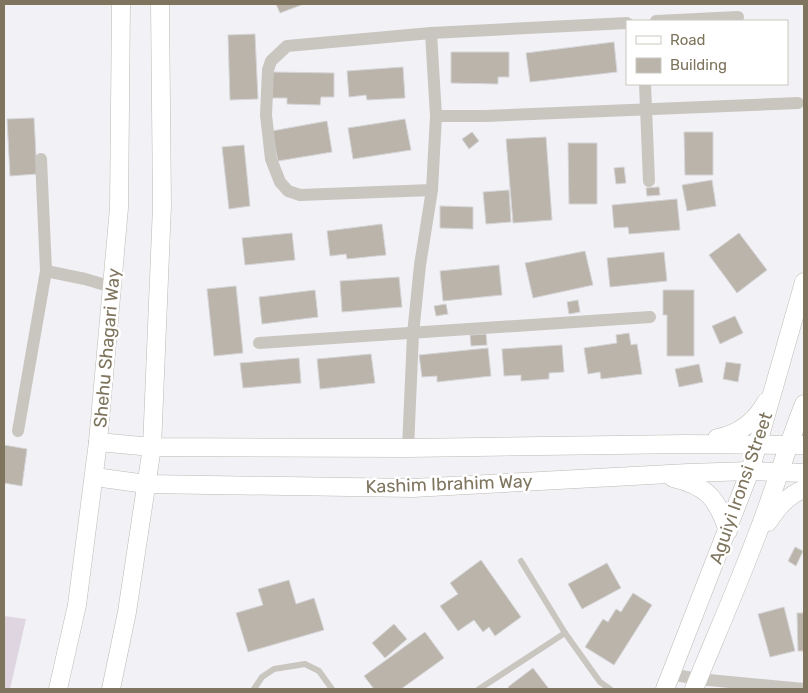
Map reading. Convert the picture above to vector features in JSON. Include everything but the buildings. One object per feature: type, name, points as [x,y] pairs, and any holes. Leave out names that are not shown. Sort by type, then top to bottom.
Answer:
[{"type":"main road","name":"Shehu Shagari Way","points":[[58,689],[77,605],[95,477],[119,208],[121,4]]},
{"type":"main road","points":[[111,689],[127,612],[152,447],[162,206],[160,4]]},
{"type":"main road","name":"Aguiyi Ironsi Street","points":[[668,681],[750,471],[804,282]]},
{"type":"main road","points":[[686,444],[729,436],[748,426],[760,412],[778,377]]},
{"type":"main road","name":"Aguiyi Ironsi Street","points":[[696,684],[755,541],[780,472],[796,446],[804,404]]},
{"type":"main road","name":"Kashim Ibrahim Way","points":[[98,442],[152,447],[408,448],[686,444],[796,446]]},
{"type":"main road","name":"Kashim Ibrahim Way","points":[[95,477],[146,484],[413,488],[658,474],[750,471],[804,473]]},
{"type":"main road","points":[[658,474],[680,479],[705,489],[721,510],[728,531]]},
{"type":"main road","points":[[755,541],[778,506],[794,493],[804,489]]},
{"type":"street","points":[[672,20],[738,16]]},
{"type":"street","points":[[432,190],[300,195],[288,191],[280,182],[271,159],[266,115],[268,70],[271,61],[287,46],[431,33],[626,23]]},
{"type":"street","points":[[408,448],[412,334],[432,190],[436,116],[431,33]]},
{"type":"street","points":[[645,85],[649,180]]},
{"type":"street","points":[[436,116],[485,116],[798,103]]},
{"type":"street","points":[[18,431],[46,271],[41,159]]},
{"type":"street","points":[[46,271],[112,286]]},
{"type":"street","points":[[259,343],[650,317]]},
{"type":"street","points":[[668,681],[804,689]]},
{"type":"lane","points":[[521,561],[565,633],[600,682],[610,689]]},
{"type":"lane","points":[[479,689],[565,633]]},
{"type":"lane","points":[[254,689],[262,677],[274,669],[305,664],[319,671],[332,689]]},
{"type":"shaded area","points":[[4,616],[26,619],[10,689],[4,689]]}]
